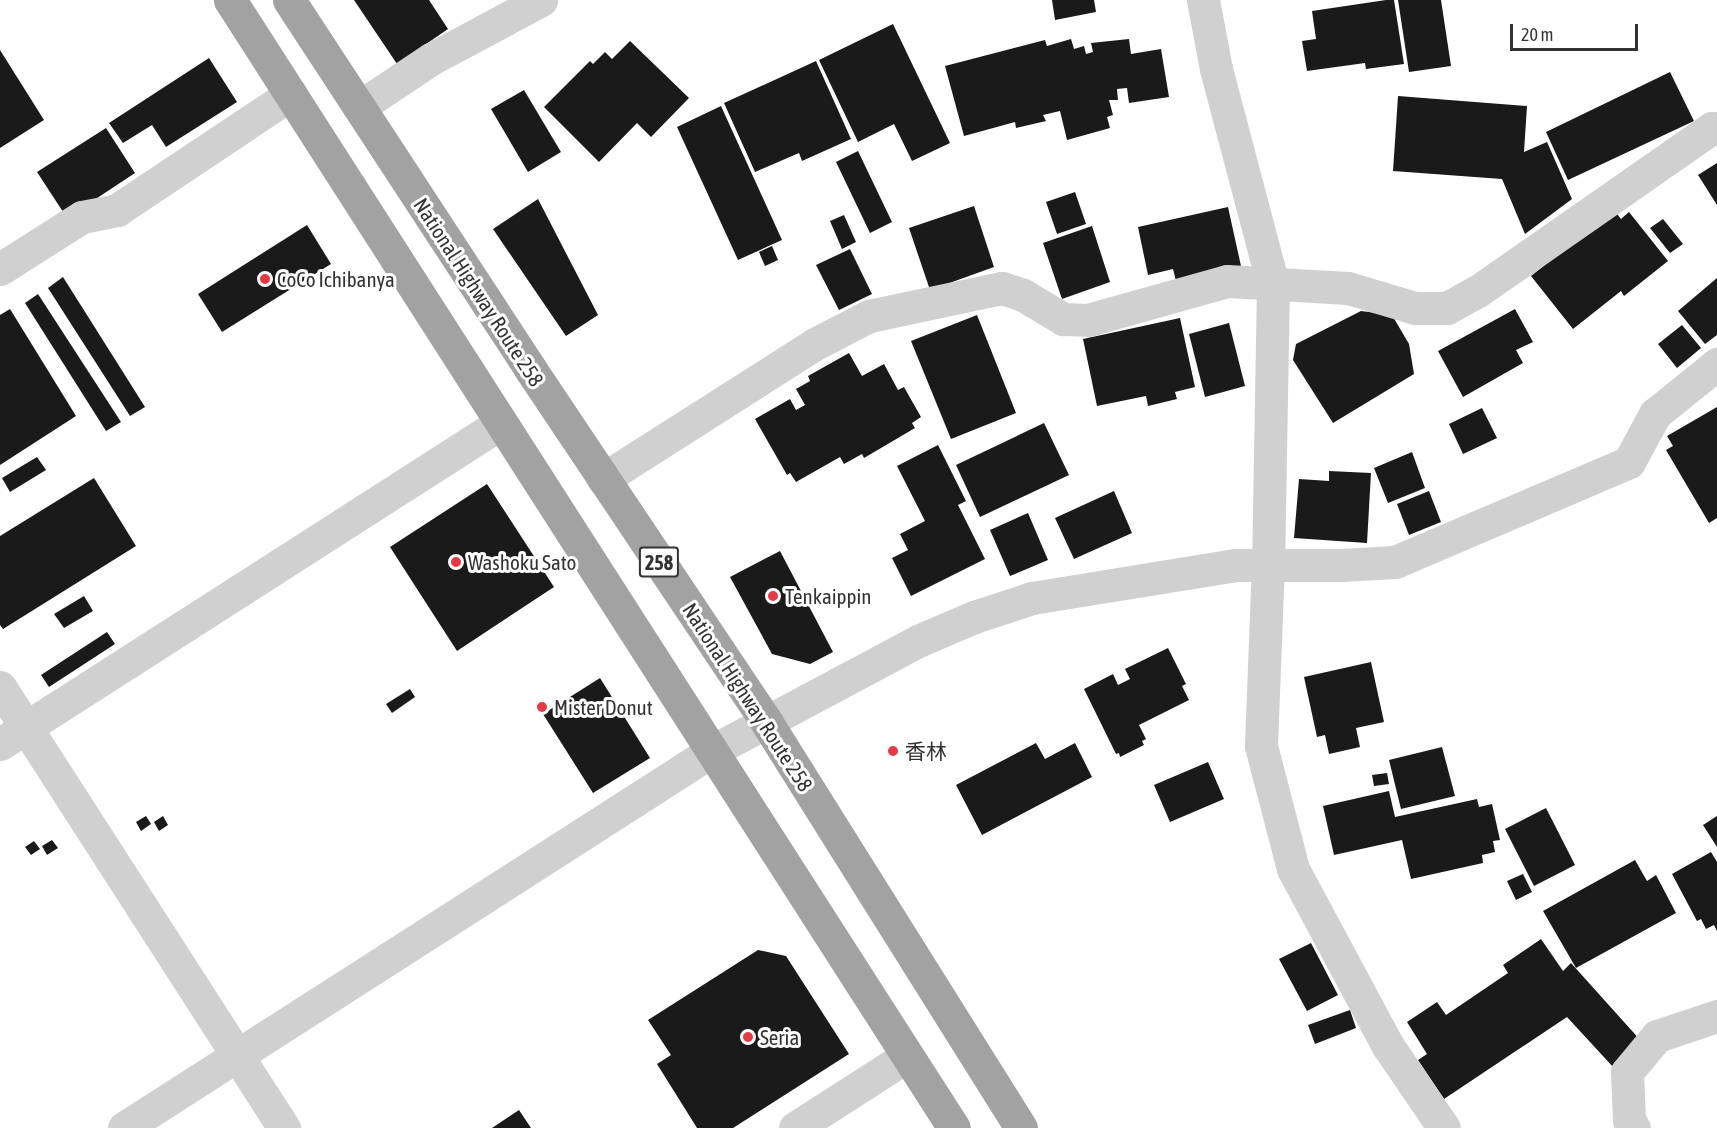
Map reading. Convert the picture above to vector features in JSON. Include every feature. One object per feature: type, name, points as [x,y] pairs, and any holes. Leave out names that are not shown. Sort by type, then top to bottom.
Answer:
[{"type":"highway","name":"258","points":[[230,0],[954,1128]]},
{"type":"highway","name":"National Highway Route 258","points":[[289,0],[603,479],[768,723],[1021,1128]]},
{"type":"street","points":[[359,107],[431,59],[541,0]]},
{"type":"street","points":[[1203,0],[1216,69],[1274,284],[1268,563],[1261,746],[1293,869],[1388,1046],[1444,1128]]},
{"type":"street","points":[[0,269],[82,217],[117,210],[291,94]]},
{"type":"street","points":[[603,479],[815,344],[869,316],[1002,288],[1023,295],[1063,319],[1088,320],[1227,281],[1348,288],[1415,308],[1447,308],[1478,291],[1712,128],[1717,129]]},
{"type":"street","points":[[124,1128],[712,751],[918,641],[974,617],[1032,598],[1236,565],[1268,563],[1341,565],[1395,562],[1629,462],[1655,414],[1717,364]]},
{"type":"street","points":[[13,736],[501,423]]},
{"type":"street","points":[[0,687],[13,736],[237,1055],[284,1128]]},
{"type":"street","points":[[1634,1128],[1629,1120],[1627,1072],[1657,1036],[1717,1016]]},
{"type":"street","points":[[795,1128],[907,1056]]},
{"type":"building","points":[[354,0],[429,0],[448,29],[397,64]]},
{"type":"building","points":[[1052,0],[1094,0],[1096,12],[1055,20]]},
{"type":"building","points":[[1394,0],[1404,64],[1366,69],[1365,63],[1307,71],[1302,41],[1316,39],[1312,11]]},
{"type":"building","points":[[1398,0],[1441,0],[1451,66],[1409,72]]},
{"type":"building","points":[[893,24],[950,143],[912,161],[894,124],[858,142],[819,60]]},
{"type":"building","points":[[1071,39],[1074,49],[1084,46],[1086,54],[1093,52],[1091,43],[1129,39],[1131,54],[1161,49],[1169,97],[1129,103],[1127,88],[1117,89],[1118,100],[1109,100],[1113,115],[1107,117],[1110,128],[1067,140],[1060,111],[1043,115],[1046,121],[1016,128],[1015,122],[964,136],[945,66],[1045,40],[1047,46]]},
{"type":"building","points":[[630,41],[689,98],[651,137],[637,123],[599,162],[544,107],[590,61],[593,64],[605,52],[612,59]]},
{"type":"building","points":[[0,50],[44,120],[0,148]]},
{"type":"building","points":[[209,58],[237,102],[166,147],[152,125],[123,143],[109,123]]},
{"type":"building","points":[[816,61],[851,139],[802,161],[799,153],[755,172],[724,103]]},
{"type":"building","points":[[1670,72],[1694,121],[1568,180],[1546,132]]},
{"type":"building","points":[[524,90],[561,152],[528,172],[491,109]]},
{"type":"building","points":[[1398,96],[1527,106],[1524,152],[1547,142],[1572,199],[1525,234],[1502,179],[1393,171]]},
{"type":"building","points":[[721,106],[782,240],[738,260],[677,127]]},
{"type":"building","points":[[106,128],[135,173],[67,218],[37,172]]},
{"type":"building","points":[[858,151],[892,222],[870,233],[836,162]]},
{"type":"building","points":[[1717,163],[1717,205],[1698,175]]},
{"type":"building","points":[[1075,192],[1086,224],[1057,234],[1046,202]]},
{"type":"building","points":[[538,199],[598,315],[566,336],[493,229]]},
{"type":"building","points":[[974,206],[994,267],[930,290],[909,228]]},
{"type":"building","points":[[1228,207],[1241,266],[1176,281],[1173,269],[1148,275],[1138,227]]},
{"type":"building","points":[[1614,210],[1621,219],[1629,212],[1668,261],[1624,296],[1621,291],[1573,329],[1531,276]]},
{"type":"building","points":[[844,215],[856,242],[842,249],[830,221]]},
{"type":"building","points":[[1663,219],[1683,244],[1670,253],[1650,228]]},
{"type":"building","name":"CoCo Ichibanya","points":[[307,225],[331,264],[222,332],[198,294]]},
{"type":"building","points":[[1092,226],[1110,282],[1062,299],[1043,243]]},
{"type":"building","points":[[772,246],[778,260],[765,266],[759,252]]},
{"type":"building","points":[[850,249],[872,294],[839,310],[816,265]]},
{"type":"building","points":[[63,277],[145,407],[130,416],[48,288]]},
{"type":"building","points":[[1717,278],[1717,335],[1705,344],[1678,311]]},
{"type":"building","points":[[38,294],[121,422],[106,431],[25,303]]},
{"type":"building","points":[[10,309],[76,416],[0,465],[0,315]]},
{"type":"building","points":[[1515,309],[1533,342],[1516,350],[1523,363],[1463,397],[1438,351]]},
{"type":"building","points":[[1361,311],[1392,315],[1409,344],[1414,374],[1333,423],[1293,360],[1296,344]]},
{"type":"building","points":[[977,315],[1016,413],[951,439],[911,341]]},
{"type":"building","points":[[1180,318],[1195,387],[1175,392],[1177,399],[1148,406],[1146,396],[1097,406],[1083,339]]},
{"type":"building","points":[[1229,323],[1245,386],[1205,397],[1189,334]]},
{"type":"building","points":[[1682,325],[1701,348],[1677,368],[1658,344]]},
{"type":"building","points":[[849,353],[862,376],[884,364],[898,390],[904,387],[921,417],[912,423],[915,428],[864,458],[862,454],[844,464],[840,457],[796,482],[790,473],[787,475],[755,419],[790,399],[796,410],[805,405],[796,389],[810,381],[808,376]]},
{"type":"building","points":[[1717,407],[1717,518],[1709,523],[1666,450],[1673,446],[1667,436]]},
{"type":"building","points":[[1482,408],[1497,438],[1463,454],[1449,424]]},
{"type":"building","points":[[1044,423],[1069,475],[980,517],[956,465]]},
{"type":"building","points":[[938,445],[966,501],[958,505],[985,559],[911,596],[892,558],[908,550],[900,534],[925,521],[897,466]]},
{"type":"building","points":[[1412,452],[1425,488],[1388,503],[1374,468]]},
{"type":"building","points":[[37,457],[46,470],[10,492],[2,478]]},
{"type":"building","points":[[1329,471],[1371,473],[1367,543],[1294,538],[1299,479],[1329,481]]},
{"type":"building","points":[[94,478],[136,546],[3,629],[0,625],[0,536]]},
{"type":"building","points":[[487,484],[554,587],[457,651],[390,547]]},
{"type":"building","points":[[1114,491],[1132,533],[1074,559],[1055,518]]},
{"type":"building","points":[[1429,491],[1441,522],[1409,535],[1397,504]]},
{"type":"building","points":[[1028,513],[1048,560],[1010,576],[990,530]]},
{"type":"building","points":[[780,551],[833,652],[810,664],[772,654],[730,577]]},
{"type":"building","points":[[84,596],[93,611],[64,628],[54,614]]},
{"type":"building","points":[[107,632],[115,644],[49,687],[41,675]]},
{"type":"building","points":[[1168,648],[1186,684],[1182,686],[1189,700],[1139,725],[1146,739],[1142,741],[1144,745],[1120,757],[1119,753],[1116,754],[1084,689],[1113,674],[1118,685],[1130,679],[1125,669]]},
{"type":"building","points":[[1371,662],[1384,722],[1356,728],[1360,747],[1329,754],[1325,735],[1317,737],[1304,677]]},
{"type":"building","points":[[600,678],[650,758],[593,793],[543,714]]},
{"type":"building","points":[[410,689],[415,697],[392,713],[386,704]]},
{"type":"building","points":[[1036,743],[1045,759],[1075,743],[1092,777],[982,835],[956,785]]},
{"type":"building","points":[[1442,747],[1455,796],[1401,809],[1389,760]]},
{"type":"building","points":[[1208,762],[1224,799],[1170,822],[1154,785]]},
{"type":"building","points":[[1387,773],[1389,784],[1374,786],[1372,775]]},
{"type":"building","points":[[1389,791],[1395,817],[1477,799],[1479,807],[1492,804],[1500,840],[1493,841],[1495,852],[1482,855],[1483,863],[1411,879],[1402,840],[1334,855],[1323,806]]},
{"type":"building","points":[[1546,808],[1575,865],[1534,886],[1505,829]]},
{"type":"building","points":[[146,816],[151,824],[141,831],[136,822]]},
{"type":"building","points":[[163,816],[168,825],[159,831],[154,822]]},
{"type":"building","points":[[1717,816],[1717,847],[1703,825]]},
{"type":"building","points":[[52,840],[58,848],[47,855],[42,846]]},
{"type":"building","points":[[34,841],[40,849],[31,855],[25,847]]},
{"type":"building","points":[[1711,852],[1717,862],[1717,931],[1714,925],[1706,929],[1701,919],[1697,921],[1672,874]]},
{"type":"building","points":[[1635,860],[1647,881],[1656,875],[1676,913],[1576,968],[1543,911]]},
{"type":"building","points":[[1523,874],[1532,892],[1516,900],[1507,881]]},
{"type":"building","points":[[1541,939],[1563,971],[1571,963],[1642,1042],[1614,1068],[1567,1017],[1444,1099],[1418,1060],[1427,1054],[1407,1022],[1437,1002],[1446,1015],[1508,973],[1503,965]]},
{"type":"building","points":[[1311,943],[1338,995],[1307,1011],[1279,959]]},
{"type":"building","name":"Seria","points":[[758,950],[786,956],[849,1054],[733,1128],[697,1128],[657,1064],[671,1055],[648,1020]]},
{"type":"building","points":[[1350,1010],[1356,1028],[1315,1044],[1308,1025]]},
{"type":"building","points":[[519,1110],[531,1128],[492,1128]]},
{"type":"place","name":"CoCo Ichibanya","points":[[265,279]]},
{"type":"place","name":"Washoku Sato","points":[[456,562]]},
{"type":"place","name":"Tenkaippin","points":[[773,596]]},
{"type":"place","name":"Mister Donut","points":[[542,707]]},
{"type":"place","name":"香林","points":[[893,751]]},
{"type":"place","name":"Seria","points":[[748,1037]]}]
